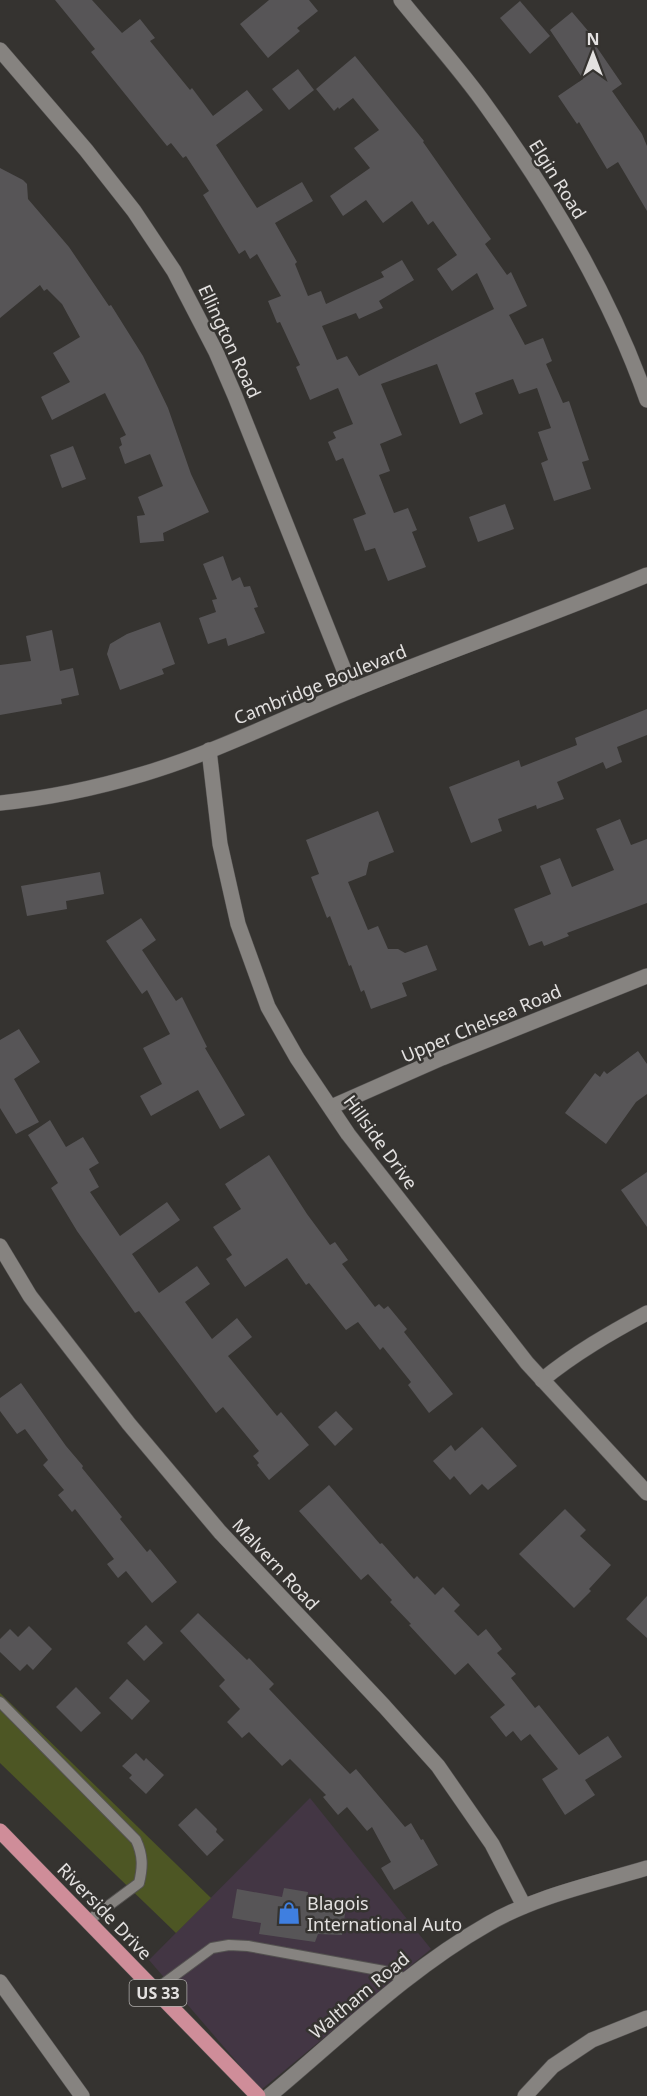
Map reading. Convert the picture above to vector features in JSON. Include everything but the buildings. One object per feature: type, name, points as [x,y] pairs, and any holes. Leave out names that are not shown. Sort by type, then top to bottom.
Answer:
[{"type":"main road","name":"Riverside Drive","points":[[0,1831],[258,2096]]},
{"type":"street","name":"Elgin Road","points":[[400,0],[487,106],[548,198],[591,270],[647,400]]},
{"type":"street","name":"Ellington Road","points":[[0,50],[86,150],[134,211],[174,271],[216,352],[235,396],[352,690]]},
{"type":"street","name":"Cambridge Boulevard","points":[[0,803],[44,798],[145,774],[209,750],[352,690],[647,575]]},
{"type":"street","name":"Hillside Drive","points":[[209,750],[220,844],[238,924],[268,1007],[297,1058],[348,1134],[526,1363],[647,1493]]},
{"type":"street","name":"Upper Chelsea Road","points":[[331,1107],[442,1058],[647,976]]},
{"type":"street","name":"Malvern Road","points":[[0,1246],[30,1296],[152,1451],[220,1532],[438,1766],[492,1844],[524,1906]]},
{"type":"street","points":[[542,1380],[594,1342],[647,1313]]},
{"type":"street","name":"Waltham Road","points":[[269,2096],[406,1979],[488,1924],[524,1906],[647,1868]]},
{"type":"street","points":[[0,1983],[82,2096]]},
{"type":"street","points":[[525,2096],[553,2066],[582,2046],[647,2018]]},
{"type":"lane","points":[[0,1702],[136,1840],[140,1849],[143,1863],[139,1883],[88,1921]]},
{"type":"lane","points":[[155,1990],[212,1948],[229,1945],[248,1946],[384,1971],[406,1979]]},
{"type":"shaded area","points":[[310,1798],[431,1949],[261,2090],[149,1960]]},
{"type":"green space","points":[[0,1693],[211,1898],[176,1933],[0,1763]]},
{"type":"place","name":"Blagois International Auto","points":[[289,1913]]}]
